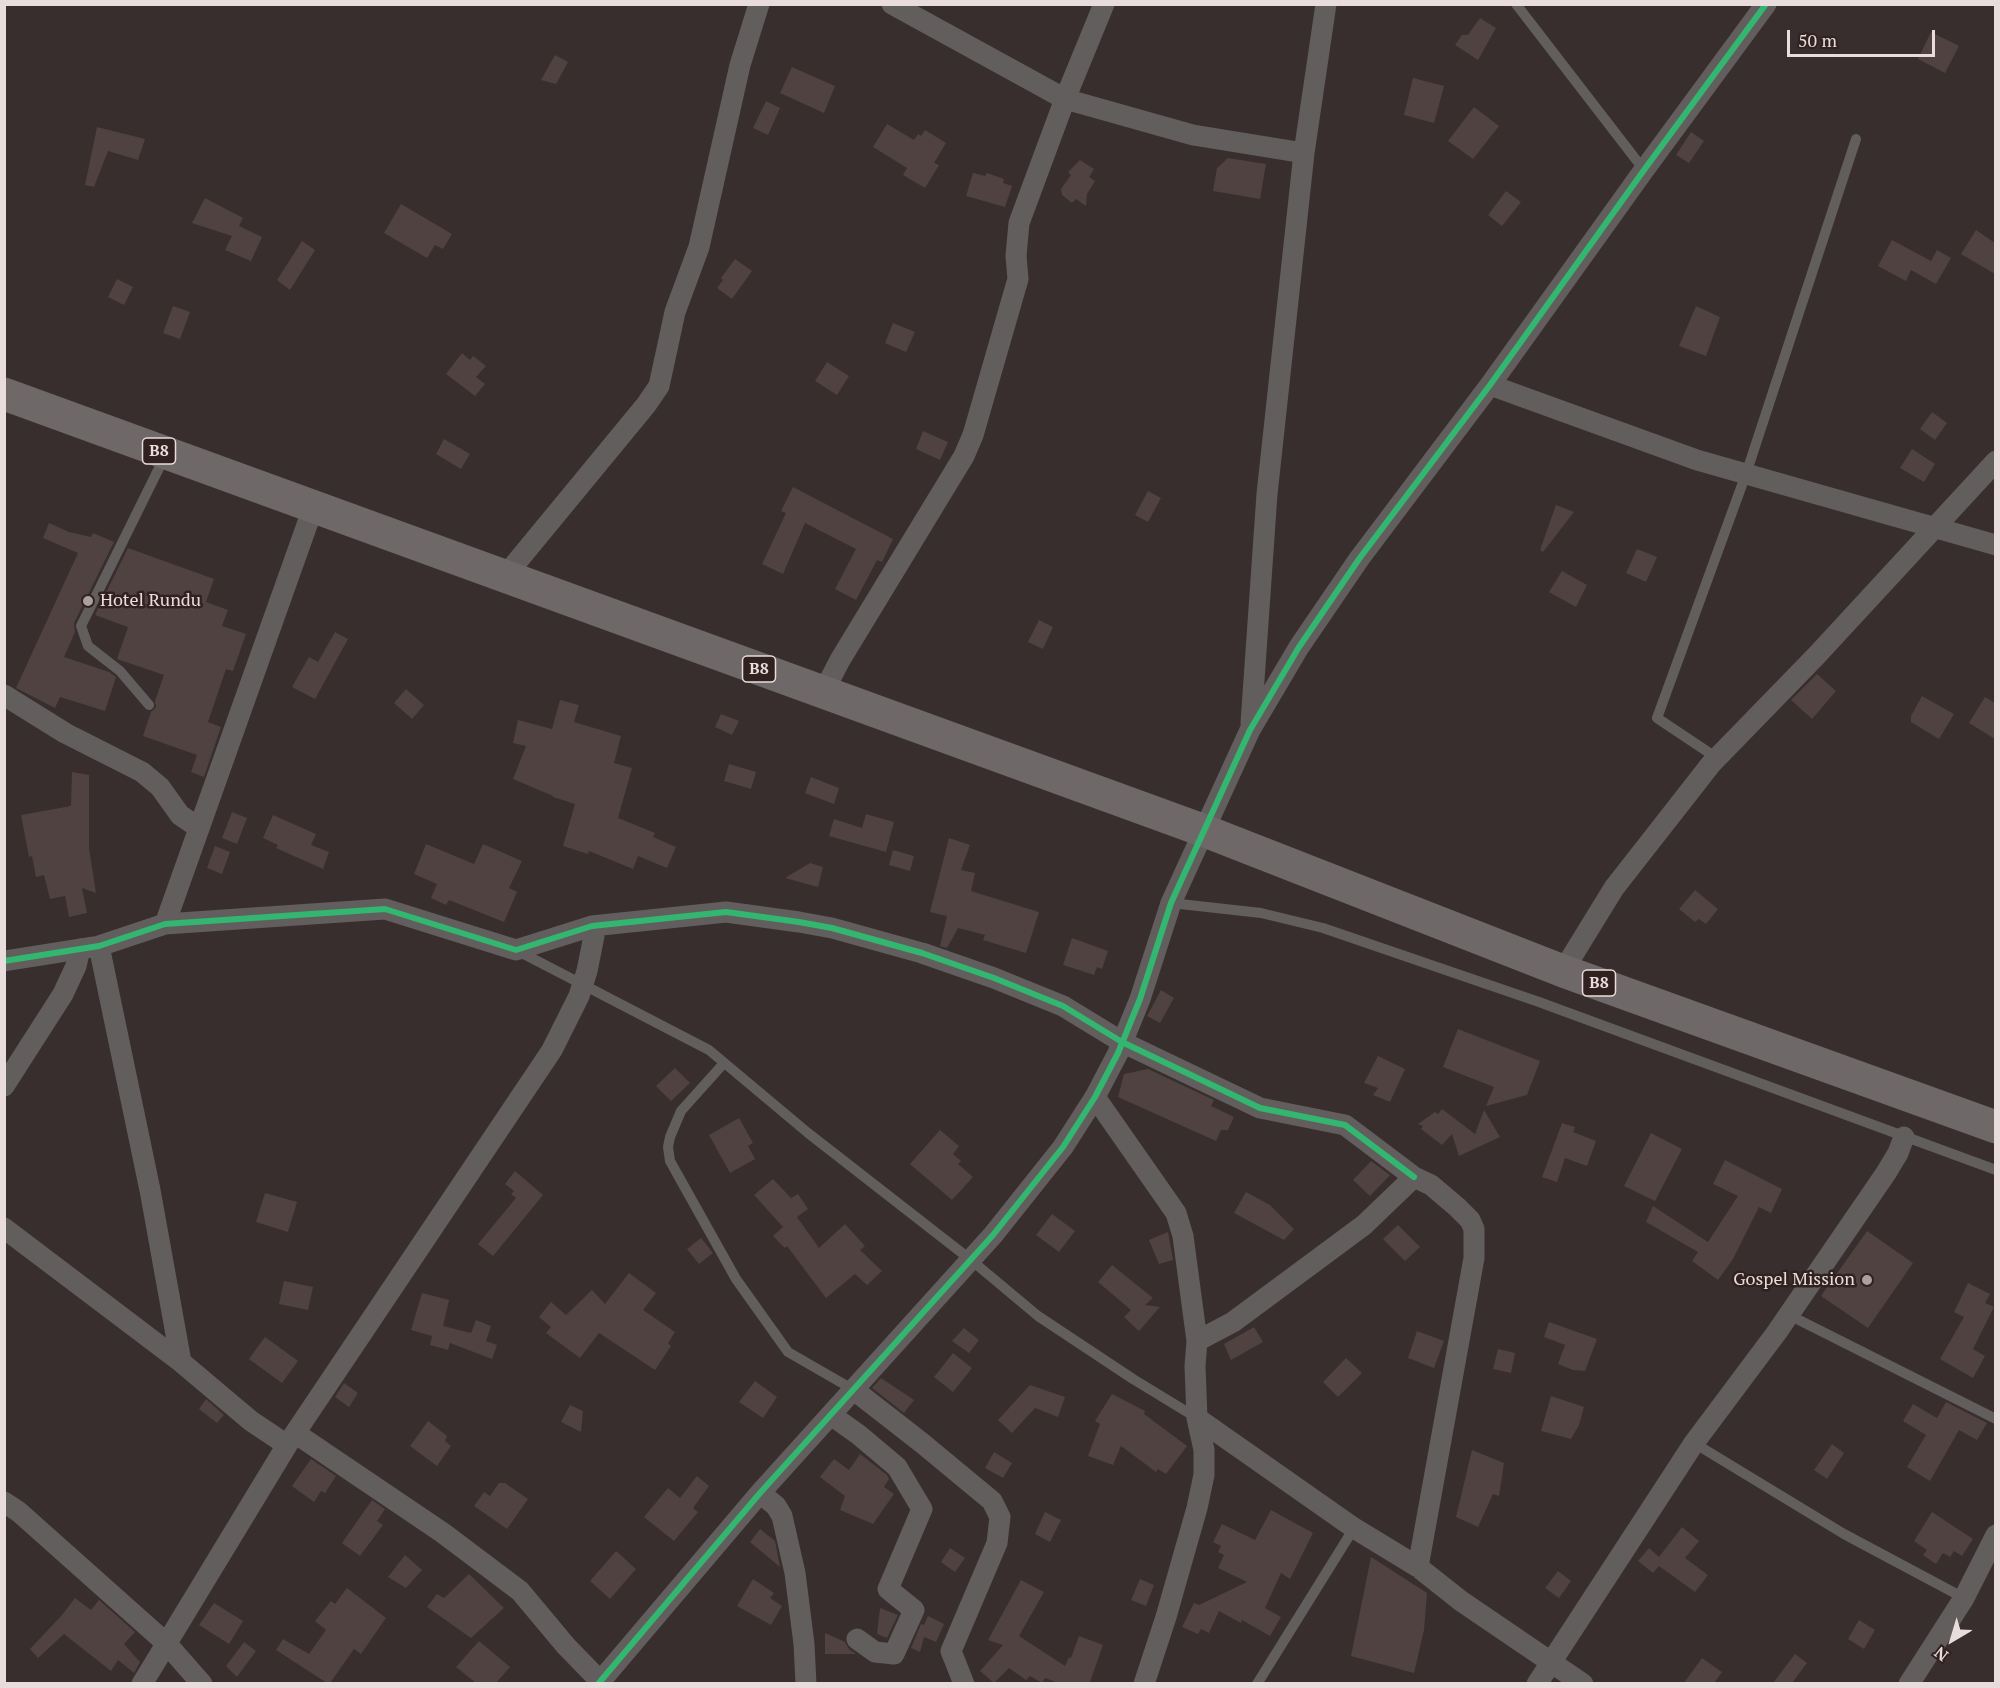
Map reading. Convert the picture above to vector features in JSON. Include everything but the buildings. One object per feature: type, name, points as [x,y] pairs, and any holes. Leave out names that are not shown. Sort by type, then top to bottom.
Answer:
[{"type":"highway","name":"B8","points":[[4,394],[1205,831],[1563,970],[1995,1127]]},
{"type":"street","points":[[506,575],[646,405],[659,386],[675,312],[699,247],[740,65],[759,4]]},
{"type":"street","points":[[892,4],[1065,99],[1193,135],[1304,153]]},
{"type":"street","points":[[823,693],[964,456],[973,435],[1018,279],[1016,256],[1019,223],[1065,99],[1104,4]]},
{"type":"street","points":[[1251,730],[1267,494],[1304,153],[1326,4]]},
{"type":"street","points":[[4,1228],[181,1362],[251,1421],[291,1439],[443,1533],[520,1591],[600,1682],[760,1493],[993,1235],[1063,1146],[1095,1097],[1122,1042],[1140,999],[1172,903],[1221,793],[1251,730],[1299,647],[1359,559],[1490,385],[1766,4]]},
{"type":"street","points":[[1490,385],[1697,460],[1995,545]]},
{"type":"street","points":[[1563,970],[1614,888],[1717,758],[1817,655],[1995,461]]},
{"type":"street","points":[[165,924],[313,508]]},
{"type":"street","points":[[4,695],[65,733],[142,772],[160,787],[180,815],[200,828]]},
{"type":"street","points":[[4,961],[90,948],[165,924],[385,909],[516,950],[592,926],[726,912],[832,928],[922,953],[994,978],[1063,1006],[1122,1042],[1260,1108],[1345,1125],[1414,1178],[1431,1185],[1470,1220],[1474,1228],[1474,1258],[1418,1567]]},
{"type":"street","points":[[142,1683],[291,1439],[552,1050],[566,1024],[582,985],[594,936],[592,926]]},
{"type":"street","points":[[4,1086],[63,994],[76,966],[90,948]]},
{"type":"street","points":[[90,948],[150,1190],[181,1362]]},
{"type":"street","points":[[1095,1097],[1176,1213],[1183,1236],[1197,1341],[1195,1366],[1197,1418],[1204,1450],[1204,1475],[1188,1544],[1144,1683]]},
{"type":"street","points":[[1537,1683],[1694,1443],[1789,1315],[1893,1162],[1904,1137]]},
{"type":"street","points":[[1197,1341],[1233,1323],[1364,1225],[1414,1178]]},
{"type":"street","points":[[854,1390],[992,1502],[1000,1516],[997,1543],[951,1651],[964,1683]]},
{"type":"street","points":[[831,1415],[897,1467],[922,1509],[888,1589],[914,1610],[894,1654],[875,1652],[857,1639]]},
{"type":"street","points":[[1197,1418],[1354,1528],[1418,1567],[1461,1601],[1583,1683]]},
{"type":"street","points":[[760,1493],[776,1506],[782,1515],[795,1573],[804,1644],[806,1683]]},
{"type":"street","points":[[4,1502],[19,1512],[166,1643],[202,1683]]},
{"type":"street","points":[[1909,1683],[1964,1598],[1995,1535]]},
{"type":"lane","points":[[1516,4],[1644,170]]},
{"type":"lane","points":[[1717,758],[1657,718],[1746,474],[1856,139]]},
{"type":"lane","points":[[149,705],[120,671],[88,646],[81,626],[166,453]]},
{"type":"lane","points":[[1172,903],[1260,913],[1323,928],[1539,1002],[1995,1170]]},
{"type":"lane","points":[[516,950],[709,1050],[817,1140],[1038,1316],[1197,1418]]},
{"type":"lane","points":[[724,1063],[681,1111],[670,1137],[668,1147],[670,1161],[736,1279],[788,1352],[854,1390]]},
{"type":"lane","points":[[1789,1315],[1995,1419]]},
{"type":"lane","points":[[1694,1443],[1844,1534],[1964,1598]]},
{"type":"lane","points":[[1257,1683],[1354,1528]]},
{"type":"cycle path","points":[[598,1684],[760,1493],[993,1235],[1063,1147],[1095,1097],[1118,1053],[1140,999],[1171,903],[1250,730],[1299,647],[1359,559],[1490,385],[1766,4]]},
{"type":"cycle path","points":[[4,961],[99,946],[165,924],[385,909],[516,950],[592,926],[726,912],[799,922],[832,928],[922,953],[994,978],[1063,1006],[1122,1042],[1260,1108],[1345,1125],[1414,1177]]},
{"type":"place","name":"Hotel Rundu","points":[[88,601]]},
{"type":"place","name":"Gospel Mission","points":[[1867,1280]]}]
